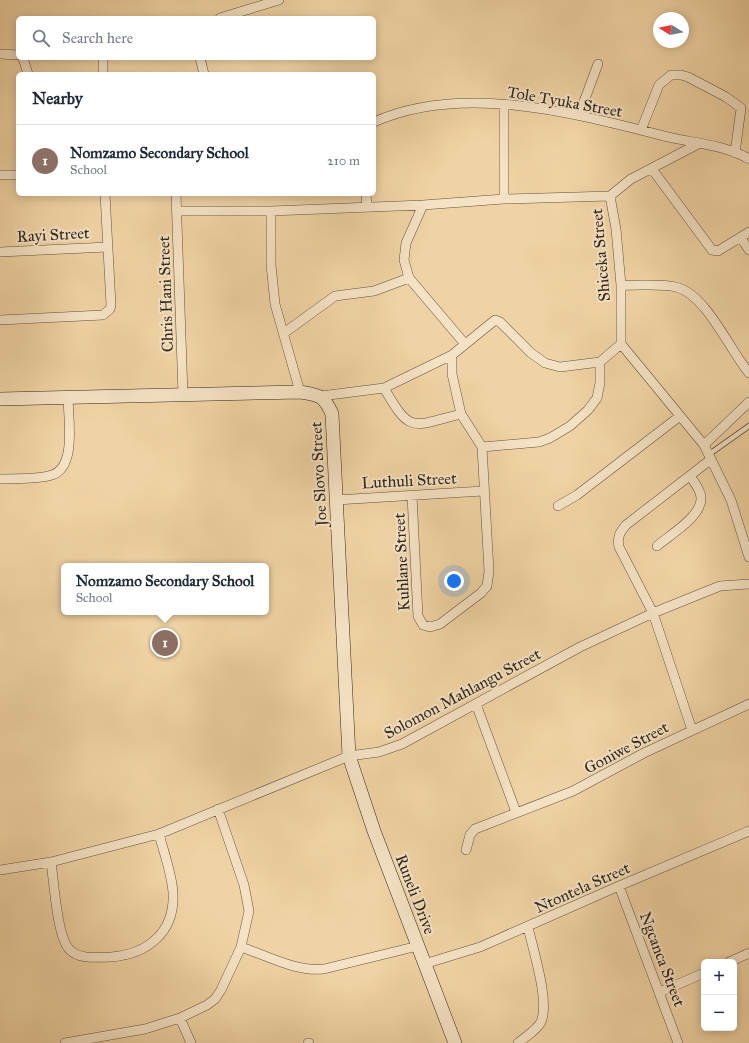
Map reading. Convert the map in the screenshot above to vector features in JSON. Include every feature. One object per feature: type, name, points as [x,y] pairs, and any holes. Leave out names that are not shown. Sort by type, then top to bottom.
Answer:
[{"type":"street","points":[[227,16],[279,0]]},
{"type":"street","points":[[0,54],[16,55]]},
{"type":"street","points":[[23,60],[27,72]]},
{"type":"street","points":[[103,60],[103,72]]},
{"type":"street","points":[[200,60],[204,72]]},
{"type":"street","points":[[579,116],[598,64]]},
{"type":"street","points":[[641,130],[659,85],[671,75],[681,75],[688,77],[745,106],[735,154]]},
{"type":"street","name":"Tole Tyuka Street","points":[[376,121],[406,112],[446,104],[476,102],[504,104],[579,116],[716,147],[749,159]]},
{"type":"street","points":[[504,104],[504,199]]},
{"type":"street","points":[[610,196],[632,179],[698,144]]},
{"type":"street","points":[[652,169],[712,250],[718,251],[749,232]]},
{"type":"street","points":[[0,175],[16,175]]},
{"type":"street","points":[[0,320],[106,313],[111,305],[105,196]]},
{"type":"street","name":"Chris Hani Street","points":[[176,196],[183,394]]},
{"type":"street","points":[[366,196],[367,208]]},
{"type":"street","name":"Shiceka Street","points":[[177,211],[271,211],[367,208],[504,199],[610,196],[616,229],[621,285],[621,344]]},
{"type":"street","points":[[423,205],[404,250],[404,260],[409,278],[465,344]]},
{"type":"street","points":[[271,211],[275,304],[300,392]]},
{"type":"street","points":[[740,238],[749,250]]},
{"type":"street","name":"Rayi Street","points":[[0,252],[108,247]]},
{"type":"street","points":[[284,333],[335,296],[374,291],[409,278]]},
{"type":"street","points":[[621,285],[672,286],[687,291],[704,307],[749,372]]},
{"type":"street","points":[[0,399],[68,396],[300,392],[321,396],[384,388],[452,355],[490,323],[497,320],[531,353],[545,363],[560,367],[600,362],[621,344],[704,445],[731,500],[749,557]]},
{"type":"street","points":[[452,355],[453,381],[461,414],[482,447],[539,442],[550,438],[570,426],[588,410],[597,398],[600,383],[600,362]]},
{"type":"street","points":[[384,388],[398,412],[404,419],[414,424],[422,424],[461,414]]},
{"type":"street","points":[[0,479],[41,478],[54,474],[64,466],[69,453],[68,396]]},
{"type":"street","name":"Joe Slovo Street","points":[[321,396],[328,403],[332,414],[349,756]]},
{"type":"street","points":[[704,445],[749,402]]},
{"type":"street","points":[[558,506],[577,495],[680,416]]},
{"type":"street","name":"Kuhlane Street","points":[[412,495],[418,616],[422,625],[430,627],[440,624],[481,593],[487,586],[490,571],[483,491],[482,447]]},
{"type":"street","points":[[692,730],[653,613],[619,547],[619,535],[626,525],[690,476],[709,457]]},
{"type":"street","points":[[657,546],[688,521],[699,508],[701,497],[700,490],[690,476]]},
{"type":"street","name":"Luthuli Street","points":[[336,500],[483,491]]},
{"type":"street","name":"Solomon Mahlangu Street","points":[[0,870],[51,862],[159,834],[218,808],[349,756],[378,752],[402,744],[580,647],[653,613],[720,586],[749,584]]},
{"type":"street","points":[[476,704],[516,812]]},
{"type":"street","name":"Goniwe Street","points":[[466,850],[470,835],[476,829],[516,812],[573,791],[644,753],[749,704]]},
{"type":"street","name":"Runeli Drive","points":[[349,756],[374,831],[455,1043]]},
{"type":"street","points":[[65,1043],[145,1029],[180,1018],[215,999],[241,947],[248,925],[249,911],[248,898],[218,808]]},
{"type":"street","name":"Ntontela Street","points":[[424,964],[480,947],[749,831]]},
{"type":"street","points":[[51,862],[60,927],[64,941],[70,951],[81,956],[94,958],[120,956],[135,952],[151,945],[170,920],[173,906],[173,892],[159,834]]},
{"type":"street","name":"Ngcanca Street","points":[[619,886],[678,1043]]},
{"type":"street","points":[[518,1043],[538,1027],[544,1007],[528,927]]},
{"type":"street","points":[[241,947],[301,968],[312,970],[324,969],[418,946]]},
{"type":"street","points":[[736,959],[749,953]]},
{"type":"street","points":[[660,992],[701,974]]},
{"type":"street","points":[[180,1018],[191,1043]]},
{"type":"lane","points":[[709,457],[749,426]]},
{"type":"place","name":"Nomzamo Secondary School","points":[[165,643]]}]
